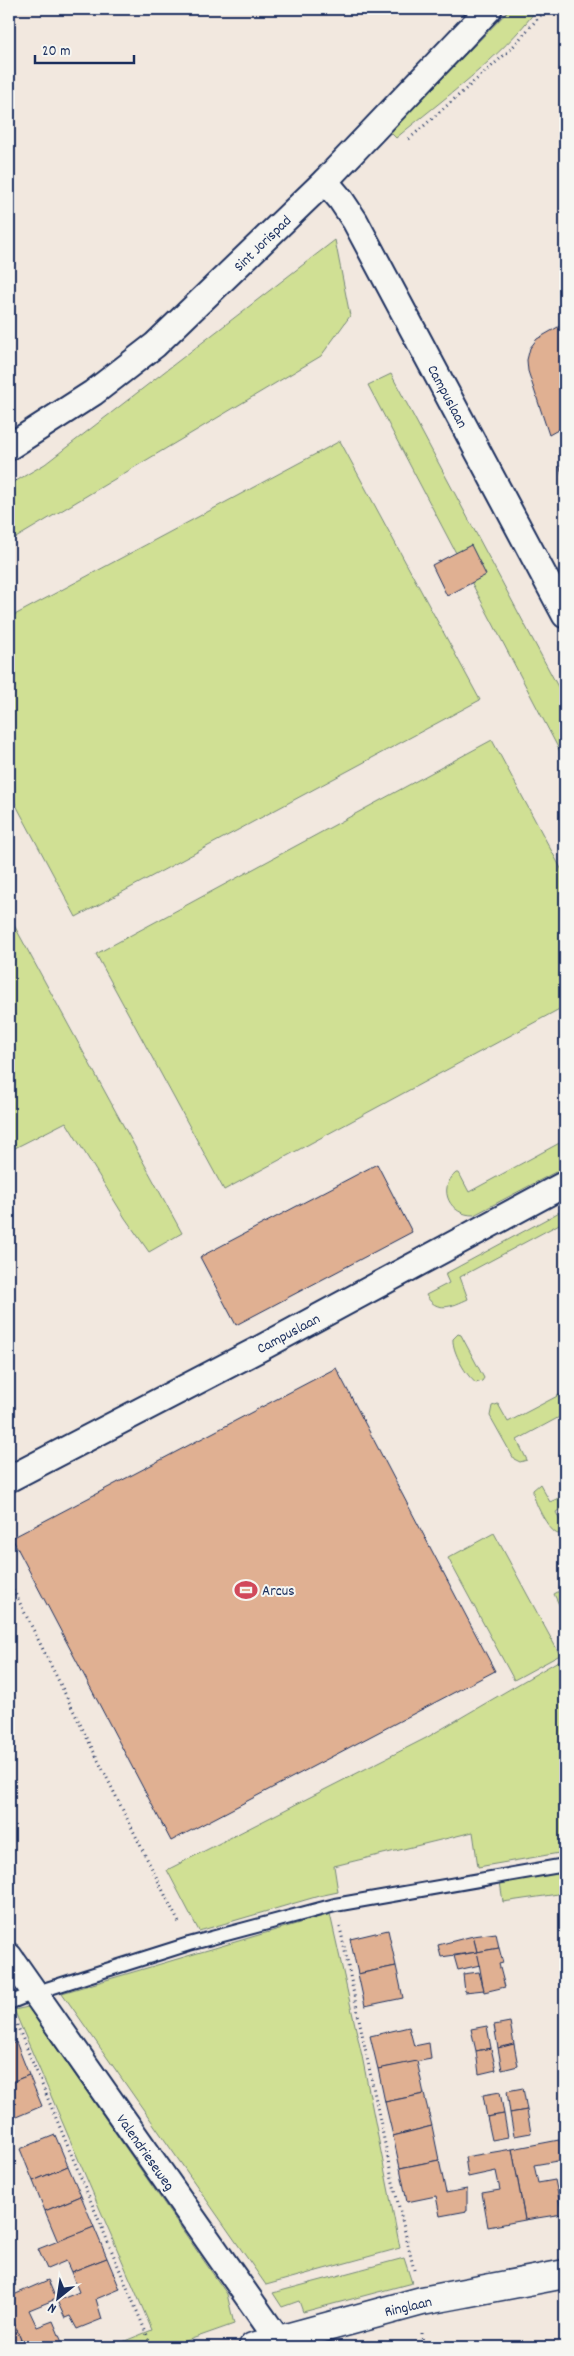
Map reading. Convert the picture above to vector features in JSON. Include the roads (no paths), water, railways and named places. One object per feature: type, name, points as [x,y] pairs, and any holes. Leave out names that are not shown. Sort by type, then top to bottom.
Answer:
[{"type":"street","name":"Sint Jorispad","points":[[9,448],[94,392],[155,345],[324,181],[489,9]]},
{"type":"street","name":"Campuslaan","points":[[324,181],[341,200],[355,221],[565,615]]},
{"type":"street","name":"Campuslaan","points":[[9,1480],[261,1348],[565,1184]]},
{"type":"street","name":"Valendrieseweg","points":[[9,1956],[271,2344]]},
{"type":"street","name":"Ringlaan","points":[[271,2344],[422,2301],[565,2274]]},
{"type":"lane","points":[[11,2009],[34,1993],[189,1944],[335,1905],[565,1865]]},
{"type":"place","name":"Arcus","points":[[246,1590]]}]
